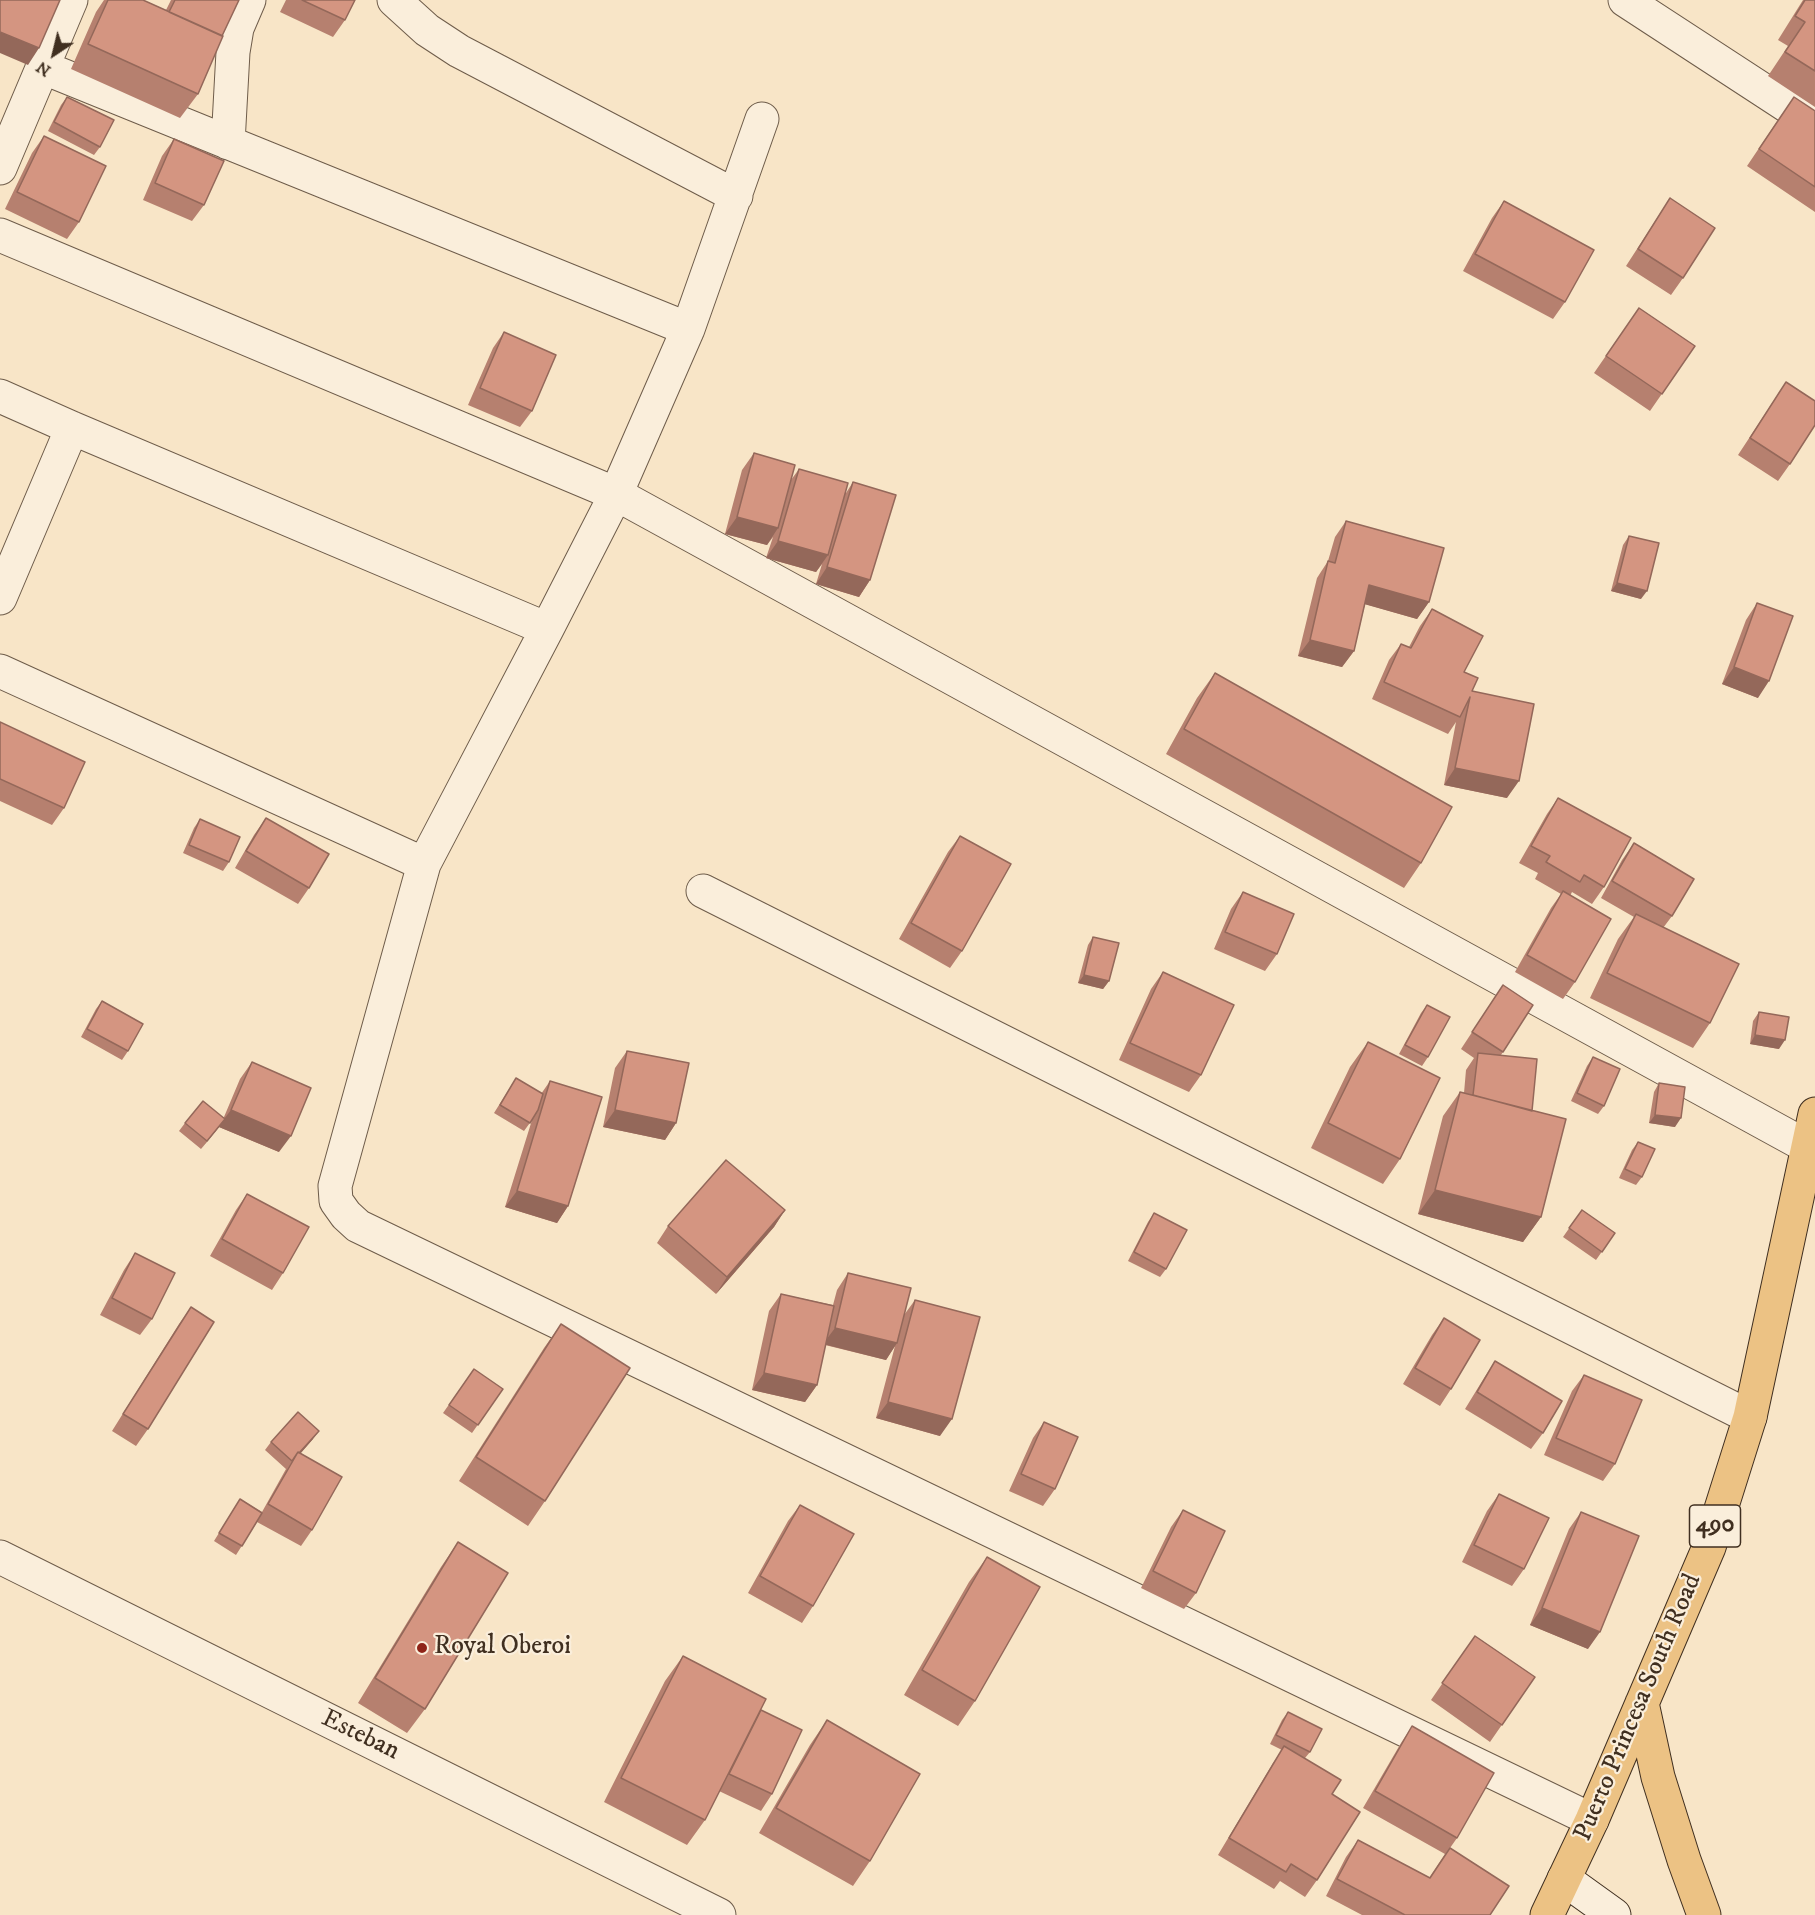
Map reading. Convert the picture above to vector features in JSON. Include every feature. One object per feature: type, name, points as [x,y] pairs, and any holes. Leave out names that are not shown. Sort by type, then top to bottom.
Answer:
[{"type":"main road","name":"Puerto Princesa South Road","points":[[1547,1915],[1592,1820],[1709,1547],[1750,1418],[1815,1114]]},
{"type":"main road","points":[[1642,1703],[1658,1777],[1704,1915]]},
{"type":"street","points":[[0,168],[71,0]]},
{"type":"street","points":[[228,143],[233,52],[237,28],[249,0]]},
{"type":"street","points":[[394,0],[428,30],[459,51],[736,196]]},
{"type":"street","points":[[1625,0],[1815,124]]},
{"type":"street","points":[[42,67],[688,329]]},
{"type":"street","points":[[762,119],[688,329],[616,494],[424,864],[335,1186],[336,1201],[358,1226],[1592,1820]]},
{"type":"street","points":[[0,235],[616,494],[1808,1147]]},
{"type":"street","points":[[0,396],[547,629]]},
{"type":"street","points":[[0,598],[72,428]]},
{"type":"street","points":[[0,671],[424,864]]},
{"type":"street","points":[[703,891],[1750,1418]]},
{"type":"street","name":"Esteban","points":[[0,1557],[719,1915]]},
{"type":"street","points":[[1564,1879],[1614,1915]]},
{"type":"building","points":[[0,0],[60,0],[39,48],[0,32]]},
{"type":"building","points":[[108,0],[143,0],[223,36],[198,94],[88,44]]},
{"type":"building","points":[[175,0],[239,0],[222,36],[169,12]]},
{"type":"building","points":[[302,0],[355,0],[345,20]]},
{"type":"building","points":[[1805,0],[1815,0],[1815,71],[1785,52],[1805,22],[1795,16]]},
{"type":"building","points":[[67,97],[114,120],[100,147],[54,122]]},
{"type":"building","points":[[1794,97],[1815,111],[1815,187],[1759,149]]},
{"type":"building","points":[[44,136],[106,166],[79,222],[17,192]]},
{"type":"building","points":[[174,139],[224,161],[204,205],[155,183]]},
{"type":"building","points":[[1670,198],[1715,228],[1683,278],[1638,249]]},
{"type":"building","points":[[1504,201],[1594,250],[1565,302],[1475,254]]},
{"type":"building","points":[[1639,308],[1695,346],[1662,394],[1606,356]]},
{"type":"building","points":[[504,332],[556,355],[532,411],[480,388]]},
{"type":"building","points":[[1786,382],[1815,401],[1815,425],[1790,464],[1750,438]]},
{"type":"building","points":[[754,453],[795,465],[778,528],[737,517]]},
{"type":"building","points":[[799,469],[848,483],[828,555],[778,541]]},
{"type":"building","points":[[853,482],[896,495],[870,580],[827,567]]},
{"type":"building","points":[[1346,521],[1444,548],[1429,602],[1369,585],[1354,651],[1310,640],[1328,561],[1335,563]]},
{"type":"building","points":[[1629,536],[1659,543],[1647,591],[1617,583]]},
{"type":"building","points":[[1757,603],[1793,616],[1769,681],[1734,667]]},
{"type":"building","points":[[1432,609],[1483,636],[1464,672],[1478,678],[1472,691],[1534,704],[1519,781],[1455,768],[1470,697],[1460,717],[1384,682],[1401,644],[1411,648]]},
{"type":"building","points":[[1215,673],[1452,807],[1421,863],[1184,729]]},
{"type":"building","points":[[0,722],[85,762],[64,808],[0,779]]},
{"type":"building","points":[[1558,798],[1631,838],[1604,887],[1584,875],[1580,882],[1546,862],[1550,856],[1531,846]]},
{"type":"building","points":[[266,818],[329,854],[309,888],[246,851]]},
{"type":"building","points":[[200,819],[240,837],[229,862],[189,845]]},
{"type":"building","points":[[960,836],[1011,864],[962,951],[911,923]]},
{"type":"building","points":[[1634,843],[1694,879],[1672,916],[1612,881]]},
{"type":"building","points":[[1563,891],[1611,919],[1575,982],[1527,955]]},
{"type":"building","points":[[1243,892],[1294,914],[1277,954],[1225,932]]},
{"type":"building","points":[[1636,914],[1739,964],[1710,1023],[1607,973]]},
{"type":"building","points":[[1093,937],[1119,943],[1109,981],[1084,975]]},
{"type":"building","points":[[1163,972],[1234,1005],[1201,1075],[1130,1043]]},
{"type":"building","points":[[1503,985],[1533,1005],[1503,1052],[1472,1032]]},
{"type":"building","points":[[102,1001],[143,1024],[128,1051],[87,1029]]},
{"type":"building","points":[[1427,1005],[1450,1017],[1428,1057],[1405,1045]]},
{"type":"building","points":[[1759,1012],[1789,1017],[1785,1040],[1755,1035]]},
{"type":"building","points":[[1368,1042],[1440,1078],[1400,1159],[1328,1123]]},
{"type":"building","points":[[627,1051],[689,1063],[676,1123],[615,1110]]},
{"type":"building","points":[[1478,1053],[1537,1059],[1532,1111],[1473,1095]]},
{"type":"building","points":[[1593,1057],[1620,1069],[1604,1106],[1577,1093]]},
{"type":"building","points":[[252,1062],[311,1088],[291,1136],[231,1110]]},
{"type":"building","points":[[516,1078],[543,1094],[538,1110],[530,1123],[500,1105]]},
{"type":"building","points":[[550,1081],[602,1097],[568,1206],[517,1191]]},
{"type":"building","points":[[1659,1083],[1685,1087],[1681,1118],[1655,1115]]},
{"type":"building","points":[[1460,1092],[1566,1119],[1541,1217],[1435,1190]]},
{"type":"building","points":[[203,1101],[225,1119],[207,1141],[185,1123]]},
{"type":"building","points":[[1638,1142],[1655,1149],[1642,1177],[1625,1169]]},
{"type":"building","points":[[726,1160],[785,1210],[727,1277],[668,1226]]},
{"type":"building","points":[[247,1194],[309,1227],[283,1273],[222,1239]]},
{"type":"building","points":[[1582,1210],[1615,1233],[1602,1252],[1569,1228]]},
{"type":"building","points":[[1154,1213],[1187,1230],[1166,1269],[1134,1252]]},
{"type":"building","points":[[135,1253],[175,1273],[152,1319],[112,1298]]},
{"type":"building","points":[[848,1273],[911,1288],[897,1343],[835,1328]]},
{"type":"building","points":[[781,1294],[834,1306],[817,1385],[764,1373]]},
{"type":"building","points":[[915,1300],[980,1317],[952,1419],[888,1402]]},
{"type":"building","points":[[191,1307],[214,1322],[148,1429],[123,1414]]},
{"type":"building","points":[[1444,1318],[1480,1340],[1451,1389],[1415,1368]]},
{"type":"building","points":[[561,1324],[630,1368],[545,1501],[476,1457]]},
{"type":"building","points":[[1495,1361],[1562,1401],[1543,1433],[1477,1392]]},
{"type":"building","points":[[474,1369],[503,1389],[478,1425],[449,1405]]},
{"type":"building","points":[[1584,1375],[1642,1400],[1615,1464],[1556,1438]]},
{"type":"building","points":[[298,1412],[319,1431],[292,1461],[271,1442]]},
{"type":"building","points":[[1044,1422],[1078,1437],[1055,1489],[1021,1474]]},
{"type":"building","points":[[298,1452],[342,1477],[312,1530],[268,1504]]},
{"type":"building","points":[[1499,1494],[1549,1518],[1524,1569],[1474,1545]]},
{"type":"building","points":[[240,1499],[262,1513],[242,1546],[219,1533]]},
{"type":"building","points":[[800,1505],[854,1534],[813,1606],[760,1576]]},
{"type":"building","points":[[1183,1510],[1225,1531],[1196,1593],[1153,1571]]},
{"type":"building","points":[[1581,1512],[1639,1536],[1600,1632],[1542,1608]]},
{"type":"building","points":[[458,1542],[508,1573],[425,1709],[375,1678]]},
{"type":"building","points":[[987,1557],[1040,1587],[975,1701],[922,1670]]},
{"type":"building","points":[[1475,1636],[1535,1677],[1502,1725],[1442,1683]]},
{"type":"building","points":[[683,1656],[766,1699],[705,1820],[621,1778]]},
{"type":"building","points":[[761,1710],[802,1730],[772,1794],[729,1774]]},
{"type":"building","points":[[1288,1712],[1322,1729],[1310,1752],[1276,1735]]},
{"type":"building","points":[[827,1720],[920,1774],[870,1861],[776,1808]]},
{"type":"building","points":[[1412,1726],[1494,1773],[1457,1838],[1375,1791]]},
{"type":"building","points":[[1284,1746],[1341,1780],[1332,1794],[1360,1812],[1317,1880],[1291,1864],[1286,1872],[1229,1838]]},
{"type":"building","points":[[1358,1840],[1430,1878],[1450,1848],[1509,1886],[1490,1915],[1405,1915],[1337,1879]]},
{"type":"place","name":"Royal Oberoi","points":[[422,1648]]}]
